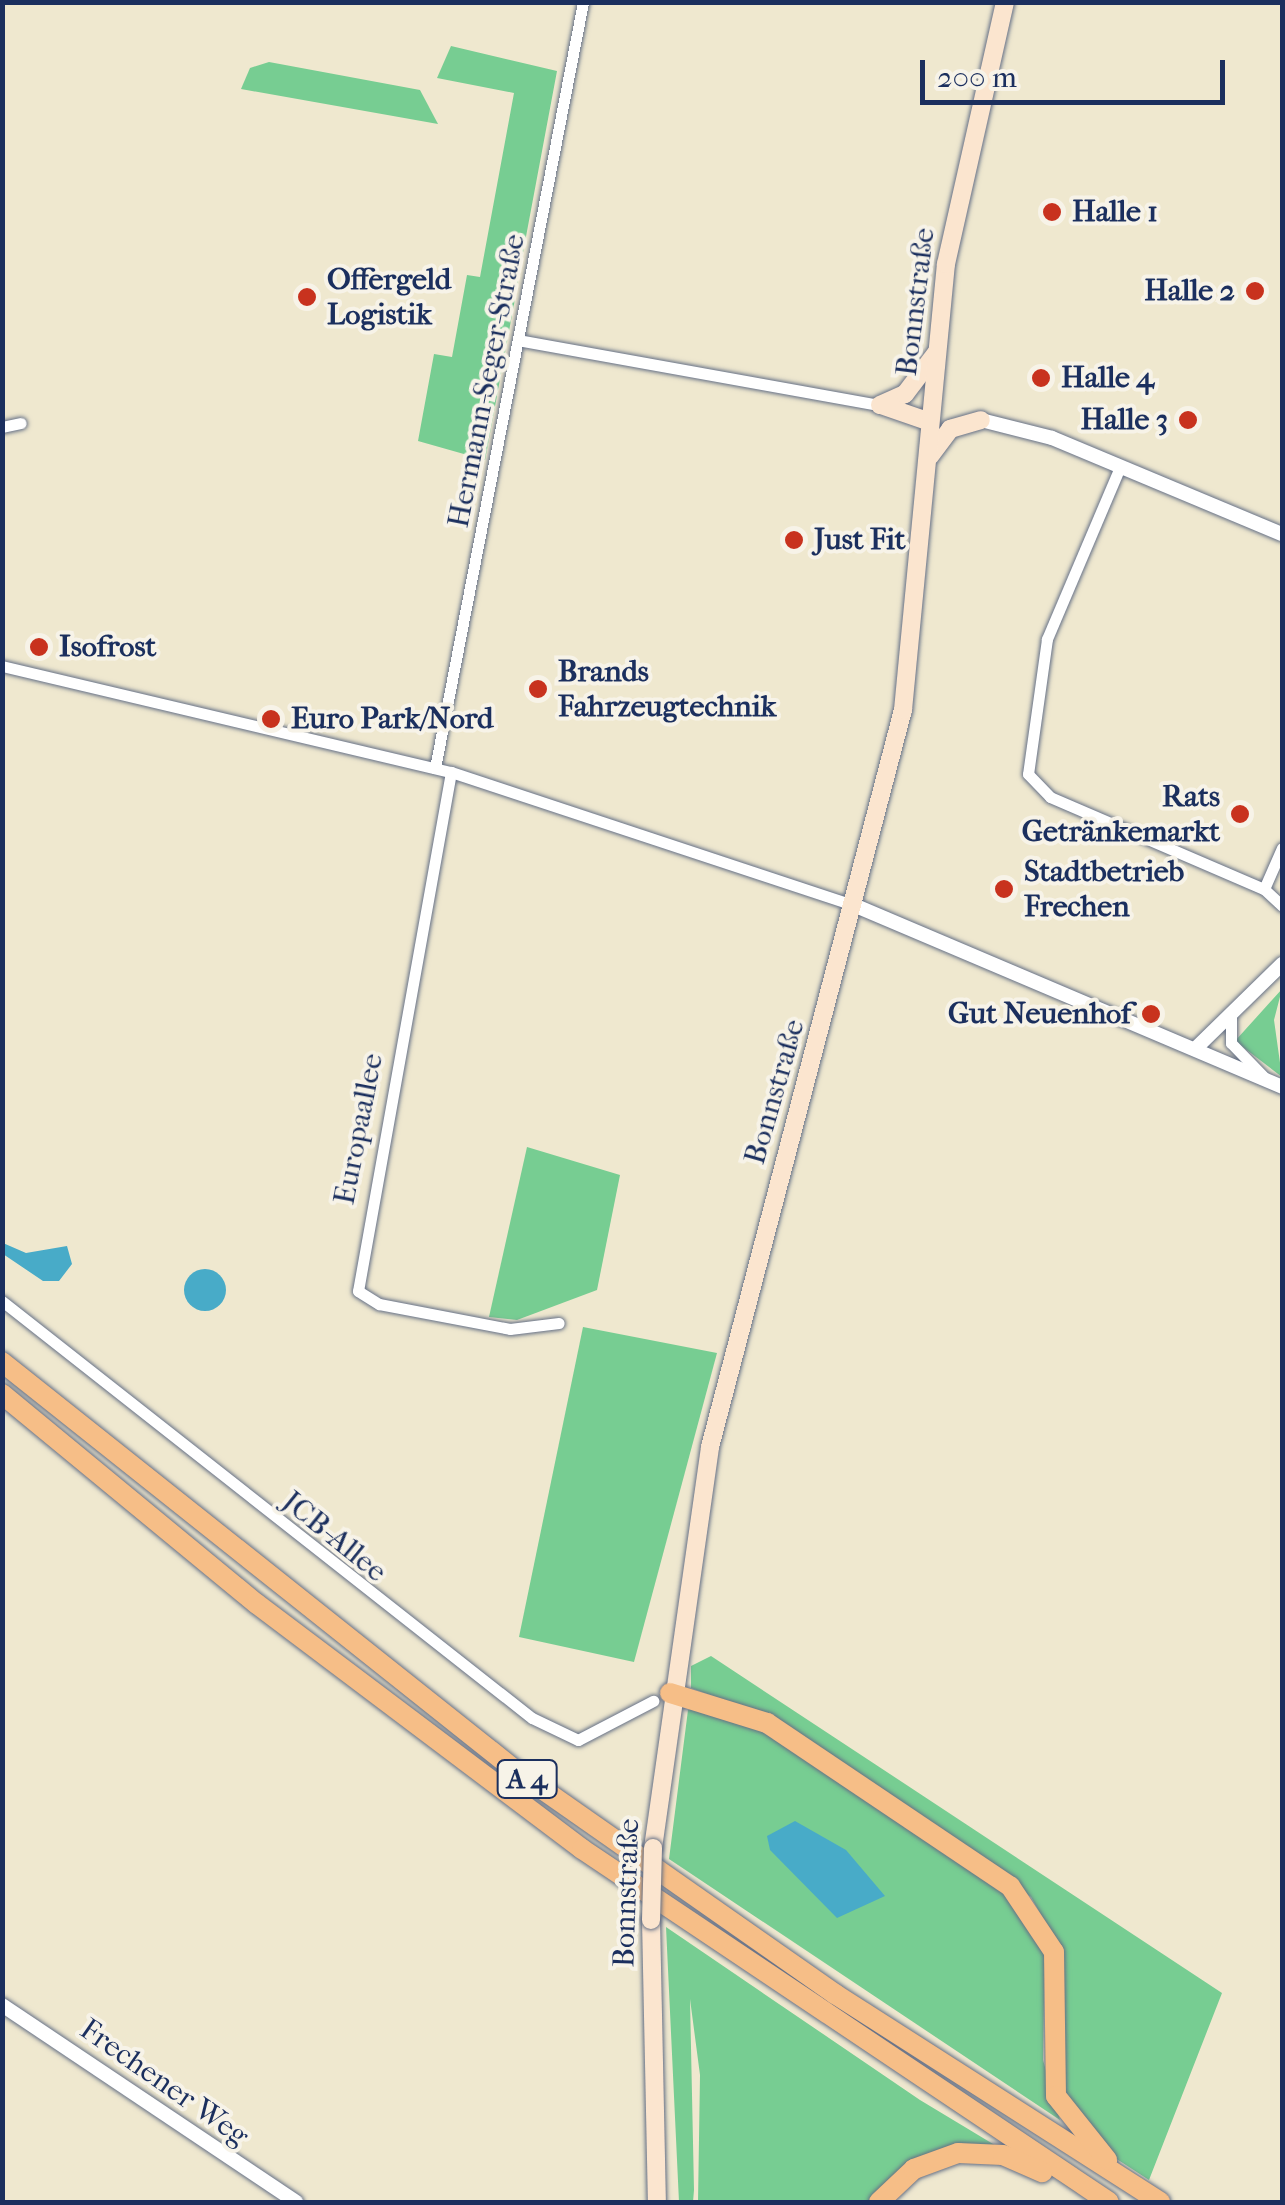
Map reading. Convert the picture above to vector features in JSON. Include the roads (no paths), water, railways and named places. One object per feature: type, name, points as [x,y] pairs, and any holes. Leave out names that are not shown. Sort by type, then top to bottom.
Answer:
[{"type":"highway","name":"A 4","points":[[2,1362],[265,1579],[557,1800],[888,2030],[1153,2198]]},
{"type":"highway","name":"A 4","points":[[2,1394],[256,1604],[582,1849],[1108,2202]]},
{"type":"highway","points":[[661,1697],[767,1723],[1010,1886],[1054,1952],[1056,2096],[1082,2137],[1153,2198]]},
{"type":"highway","points":[[878,2202],[914,2169],[974,2152],[1018,2160],[1108,2202]]},
{"type":"main road","name":"Bonnstraße","points":[[657,2202],[651,1920],[661,1697],[710,1447],[856,906],[902,710],[936,353],[965,152],[1005,2]]},
{"type":"main road","points":[[880,405],[905,394],[936,353]]},
{"type":"main road","points":[[932,402],[982,420]]},
{"type":"main road","points":[[880,405],[930,422]]},
{"type":"main road","points":[[927,460],[950,429],[982,420]]},
{"type":"street","name":"Hermann-Seger-Straße","points":[[435,768],[523,341],[584,2]]},
{"type":"street","points":[[523,341],[880,405]]},
{"type":"street","points":[[982,420],[1120,467],[1282,534]]},
{"type":"street","points":[[2,427],[22,422]]},
{"type":"street","points":[[1120,467],[1047,639],[1028,774],[1050,797],[1264,889],[1282,906]]},
{"type":"street","points":[[2,666],[451,772],[856,906],[1282,1086]]},
{"type":"street","name":"Europaallee","points":[[451,772],[358,1291],[379,1304],[510,1329],[559,1322]]},
{"type":"street","points":[[1264,889],[1282,848]]},
{"type":"street","points":[[1196,1050],[1239,1002],[1282,964]]},
{"type":"street","points":[[1239,1002],[1229,1038],[1267,1080]]},
{"type":"street","name":"JCB-Allee","points":[[2,1301],[532,1718],[578,1740],[661,1697]]},
{"type":"street","name":"Frechener Weg","points":[[2,2005],[296,2202]]},
{"type":"water","points":[[3,1243],[26,1253],[67,1246],[72,1264],[59,1281],[43,1281],[3,1254]]},
{"type":"water","points":[[205,1269],[220,1275],[226,1290],[220,1305],[205,1311],[190,1305],[184,1290],[190,1275]]},
{"type":"water","points":[[795,1821],[846,1850],[885,1896],[837,1918],[770,1850],[767,1836]]},
{"type":"place","name":"Halle 1","points":[[1052,212]]},
{"type":"place","name":"Halle 2","points":[[1255,291]]},
{"type":"place","name":"Offergeld Logistik","points":[[307,297]]},
{"type":"place","name":"Halle 4","points":[[1041,378]]},
{"type":"place","name":"Halle 3","points":[[1188,420]]},
{"type":"place","name":"Just Fit","points":[[794,540]]},
{"type":"place","name":"Isofrost","points":[[39,647]]},
{"type":"place","name":"Brands Fahrzeugtechnik","points":[[538,689]]},
{"type":"place","name":"Euro Park/Nord","points":[[271,719]]},
{"type":"place","name":"Rats Getränkemarkt","points":[[1240,814]]},
{"type":"place","name":"Stadtbetrieb Frechen","points":[[1004,889]]},
{"type":"place","name":"Gut Neuenhof","points":[[1151,1014]]}]
